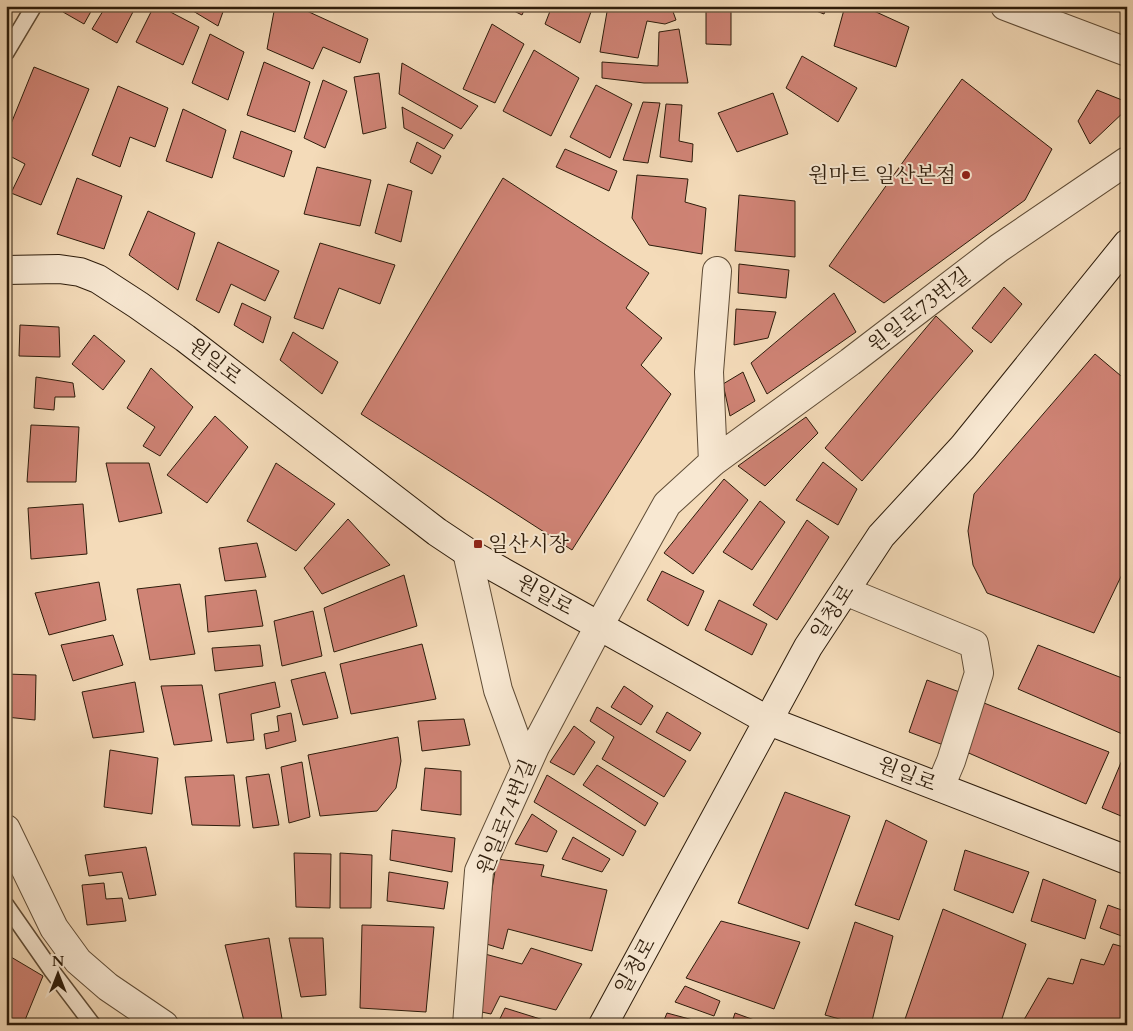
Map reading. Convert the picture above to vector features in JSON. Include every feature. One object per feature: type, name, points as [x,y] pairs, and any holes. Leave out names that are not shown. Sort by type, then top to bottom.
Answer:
[{"type":"street","points":[[1005,6],[1127,52]]},
{"type":"street","name":"원일로73번길","points":[[599,626],[667,504],[713,462],[850,362],[999,248],[1127,161]]},
{"type":"street","name":"일청로","points":[[603,1025],[808,647],[881,536],[964,447],[1127,244]]},
{"type":"street","name":"원일로","points":[[6,270],[59,269],[80,272],[98,279],[185,338],[436,532],[599,626],[769,720],[1127,860]]},
{"type":"street","points":[[713,462],[709,372],[717,271]]},
{"type":"street","points":[[468,552],[498,690],[526,766]]},
{"type":"street","points":[[845,591],[974,644],[979,673],[951,761],[940,787]]},
{"type":"street","name":"원일로74번길","points":[[467,1025],[479,871],[534,747],[599,626]]},
{"type":"street","points":[[6,829],[54,928],[78,961],[108,987],[164,1025]]},
{"type":"lane","points":[[6,53],[34,6]]},
{"type":"lane","points":[[6,905],[93,1025]]},
{"type":"building","points":[[67,6],[94,6],[84,24],[63,12]]},
{"type":"building","points":[[106,6],[136,6],[117,43],[92,29]]},
{"type":"building","points":[[154,6],[159,6],[199,27],[183,65],[136,42]]},
{"type":"building","points":[[189,6],[225,6],[218,26],[188,8]]},
{"type":"building","points":[[275,6],[296,6],[368,39],[360,63],[323,47],[313,69],[267,49]]},
{"type":"building","points":[[504,6],[526,6],[522,15]]},
{"type":"building","points":[[552,6],[593,6],[580,43],[545,24]]},
{"type":"building","points":[[608,6],[671,6],[676,20],[665,24],[647,21],[638,58],[600,52]]},
{"type":"building","points":[[706,6],[731,6],[731,45],[706,44]]},
{"type":"building","points":[[803,6],[827,6],[824,14]]},
{"type":"building","points":[[845,6],[863,6],[909,27],[896,67],[834,46]]},
{"type":"building","points":[[492,24],[524,44],[495,103],[463,89]]},
{"type":"building","points":[[679,29],[688,83],[644,83],[602,78],[602,62],[658,66],[659,32]]},
{"type":"building","points":[[210,34],[244,52],[228,100],[192,83]]},
{"type":"building","points":[[534,50],[579,78],[551,136],[503,111]]},
{"type":"building","points":[[802,56],[857,88],[838,122],[786,88]]},
{"type":"building","points":[[264,62],[310,82],[295,132],[247,115]]},
{"type":"building","points":[[402,63],[478,106],[461,129],[399,94]]},
{"type":"building","points":[[34,67],[89,89],[41,205],[11,193],[25,164],[6,154],[6,136]]},
{"type":"building","points":[[379,73],[386,128],[363,134],[354,77]]},
{"type":"building","name":"원마트 일산본점","points":[[962,79],[1052,149],[1025,200],[884,303],[829,266]]},
{"type":"building","points":[[323,80],[347,91],[325,148],[304,138]]},
{"type":"building","points":[[596,85],[632,104],[610,158],[570,137]]},
{"type":"building","points":[[118,86],[168,108],[155,147],[130,137],[120,167],[92,155]]},
{"type":"building","points":[[1097,90],[1127,102],[1127,109],[1090,144],[1078,121]]},
{"type":"building","points":[[773,93],[788,134],[737,152],[718,113]]},
{"type":"building","points":[[643,102],[660,103],[648,163],[623,160]]},
{"type":"building","points":[[666,104],[682,105],[679,141],[693,144],[692,162],[660,157]]},
{"type":"building","points":[[402,107],[453,135],[444,149],[404,128]]},
{"type":"building","points":[[183,109],[226,130],[212,178],[166,161]]},
{"type":"building","points":[[241,131],[292,151],[284,177],[233,158]]},
{"type":"building","points":[[417,142],[441,156],[432,174],[410,162]]},
{"type":"building","points":[[565,149],[617,171],[609,191],[556,167]]},
{"type":"building","points":[[317,167],[371,180],[360,226],[304,214]]},
{"type":"building","points":[[637,175],[688,179],[685,202],[706,208],[702,254],[649,245],[632,218]]},
{"type":"building","points":[[77,178],[122,196],[104,249],[57,234]]},
{"type":"building","points":[[503,178],[649,273],[626,308],[662,338],[641,365],[671,394],[572,550],[361,414]]},
{"type":"building","points":[[388,184],[412,191],[401,242],[375,233]]},
{"type":"building","points":[[739,195],[795,201],[795,257],[735,251]]},
{"type":"building","points":[[148,211],[195,233],[178,290],[129,255]]},
{"type":"building","points":[[218,242],[279,271],[265,301],[231,284],[219,313],[196,300]]},
{"type":"building","points":[[320,243],[395,265],[380,304],[339,288],[323,329],[294,318]]},
{"type":"building","points":[[739,264],[789,270],[786,298],[738,293]]},
{"type":"building","points":[[1004,287],[1022,304],[991,343],[972,328]]},
{"type":"building","points":[[834,293],[856,332],[767,394],[751,363]]},
{"type":"building","points":[[242,303],[271,317],[263,343],[234,325]]},
{"type":"building","points":[[736,309],[776,312],[768,338],[734,345]]},
{"type":"building","points":[[936,316],[973,351],[862,481],[825,448]]},
{"type":"building","points":[[20,325],[59,327],[60,357],[19,356]]},
{"type":"building","points":[[293,332],[338,362],[322,394],[280,360]]},
{"type":"building","points":[[94,335],[125,361],[103,390],[72,364]]},
{"type":"building","points":[[1095,354],[1127,381],[1127,564],[1094,633],[987,593],[973,565],[968,531],[974,494]]},
{"type":"building","points":[[151,368],[193,407],[160,456],[143,446],[155,427],[127,408]]},
{"type":"building","points":[[743,372],[755,401],[730,416],[723,384]]},
{"type":"building","points":[[36,377],[73,383],[75,397],[55,397],[54,410],[34,408]]},
{"type":"building","points":[[6,379],[8,380],[9,407],[6,406]]},
{"type":"building","points":[[215,416],[248,447],[207,503],[167,475]]},
{"type":"building","points":[[806,417],[818,433],[765,486],[738,466]]},
{"type":"building","points":[[31,425],[79,427],[76,482],[27,482]]},
{"type":"building","points":[[6,442],[8,442],[7,495],[6,495]]},
{"type":"building","points":[[823,462],[857,489],[838,525],[796,500]]},
{"type":"building","points":[[106,463],[149,463],[162,513],[119,522]]},
{"type":"building","points":[[276,463],[335,504],[296,551],[247,521]]},
{"type":"building","points":[[724,479],[748,500],[693,574],[664,553]]},
{"type":"building","points":[[760,501],[785,522],[752,570],[723,552]]},
{"type":"building","points":[[83,504],[87,554],[31,559],[28,508]]},
{"type":"building","points":[[348,519],[390,565],[322,594],[304,568]]},
{"type":"building","points":[[807,520],[829,537],[777,620],[753,605]]},
{"type":"building","points":[[257,543],[266,577],[225,581],[219,548]]},
{"type":"building","points":[[662,571],[704,591],[688,626],[647,600]]},
{"type":"building","points":[[404,575],[417,626],[334,652],[324,608]]},
{"type":"building","points":[[99,582],[106,620],[49,635],[35,593]]},
{"type":"building","points":[[180,584],[195,654],[150,660],[137,589]]},
{"type":"building","points":[[256,590],[263,626],[208,632],[205,596]]},
{"type":"building","points":[[719,600],[767,624],[752,655],[705,630]]},
{"type":"building","points":[[313,611],[322,656],[282,666],[274,621]]},
{"type":"building","points":[[113,635],[123,665],[73,681],[61,645]]},
{"type":"building","points":[[422,644],[436,699],[351,714],[340,664]]},
{"type":"building","points":[[260,645],[263,666],[215,671],[212,648]]},
{"type":"building","points":[[1038,645],[1127,680],[1127,736],[1018,689]]},
{"type":"building","points":[[325,672],[338,718],[303,725],[291,680]]},
{"type":"building","points":[[6,674],[36,675],[35,720],[6,717]]},
{"type":"building","points":[[927,680],[965,694],[946,746],[909,732]]},
{"type":"building","points":[[135,682],[144,732],[93,738],[82,692]]},
{"type":"building","points":[[275,682],[280,707],[251,714],[254,740],[227,743],[219,694]]},
{"type":"building","points":[[202,685],[212,741],[174,745],[161,686]]},
{"type":"building","points":[[624,686],[653,706],[641,725],[611,707]]},
{"type":"building","points":[[984,703],[1109,752],[1086,804],[964,751]]},
{"type":"building","points":[[597,707],[686,761],[664,797],[602,759],[614,737],[590,721]]},
{"type":"building","points":[[667,712],[701,733],[690,751],[656,732]]},
{"type":"building","points":[[291,713],[296,741],[266,749],[264,734],[279,731],[277,716]]},
{"type":"building","points":[[464,719],[470,745],[422,751],[418,721]]},
{"type":"building","points":[[574,726],[595,742],[574,775],[550,762]]},
{"type":"building","points":[[398,737],[401,761],[396,788],[377,811],[320,816],[308,755]]},
{"type":"building","points":[[110,750],[158,758],[152,814],[104,807]]},
{"type":"building","points":[[1125,753],[1127,754],[1127,801],[1121,816],[1102,808]]},
{"type":"building","points":[[302,762],[310,817],[289,823],[281,767]]},
{"type":"building","points":[[597,765],[658,803],[645,826],[583,785]]},
{"type":"building","points":[[425,768],[461,771],[461,815],[421,810]]},
{"type":"building","points":[[269,774],[279,825],[253,828],[246,777]]},
{"type":"building","points":[[234,775],[240,826],[192,825],[185,777]]},
{"type":"building","points":[[547,775],[636,831],[623,856],[534,802]]},
{"type":"building","points":[[785,792],[850,816],[808,929],[738,903]]},
{"type":"building","points":[[532,814],[557,831],[547,852],[515,844]]},
{"type":"building","points":[[886,820],[927,841],[899,920],[855,905]]},
{"type":"building","points":[[392,830],[455,838],[452,872],[390,860]]},
{"type":"building","points":[[573,837],[610,859],[602,872],[562,859]]},
{"type":"building","points":[[146,847],[156,895],[129,899],[122,872],[89,876],[85,855]]},
{"type":"building","points":[[965,850],[1029,872],[1013,913],[954,890]]},
{"type":"building","points":[[294,853],[331,854],[330,908],[296,907]]},
{"type":"building","points":[[340,853],[372,855],[371,908],[340,908]]},
{"type":"building","points":[[497,859],[544,865],[541,876],[607,890],[592,951],[508,929],[503,949],[483,943]]},
{"type":"building","points":[[389,872],[448,882],[444,909],[387,901]]},
{"type":"building","points":[[1043,879],[1096,900],[1085,939],[1031,921]]},
{"type":"building","points":[[104,883],[106,899],[122,898],[126,921],[87,925],[82,885]]},
{"type":"building","points":[[1108,905],[1127,912],[1127,938],[1100,928]]},
{"type":"building","points":[[943,909],[1026,944],[1000,1025],[903,1025]]},
{"type":"building","points":[[721,921],[800,942],[774,1009],[686,978]]},
{"type":"building","points":[[855,922],[893,936],[871,1025],[861,1025],[825,1015]]},
{"type":"building","points":[[362,925],[434,927],[426,1012],[360,1008]]},
{"type":"building","points":[[269,938],[283,1025],[245,1025],[225,945]]},
{"type":"building","points":[[289,938],[323,938],[326,995],[301,997]]},
{"type":"building","points":[[1113,944],[1127,948],[1127,1025],[1021,1025],[1048,978],[1073,984],[1081,959],[1104,965]]},
{"type":"building","points":[[531,948],[582,964],[556,1010],[500,996],[491,1014],[477,1011],[485,954],[522,964]]},
{"type":"building","points":[[6,954],[43,976],[23,1025],[18,1025],[6,1018]]},
{"type":"building","points":[[685,986],[720,1001],[714,1016],[675,1002]]},
{"type":"building","points":[[505,1008],[550,1022],[549,1025],[497,1025]]},
{"type":"building","points":[[667,1013],[708,1024],[662,1025]]},
{"type":"building","points":[[735,1013],[768,1025],[731,1025]]},
{"type":"building","points":[[305,1023],[339,1025],[305,1025]]},
{"type":"place","name":"원마트 일산본점","points":[[966,175]]},
{"type":"place","name":"일산시장","points":[[478,544]]}]
